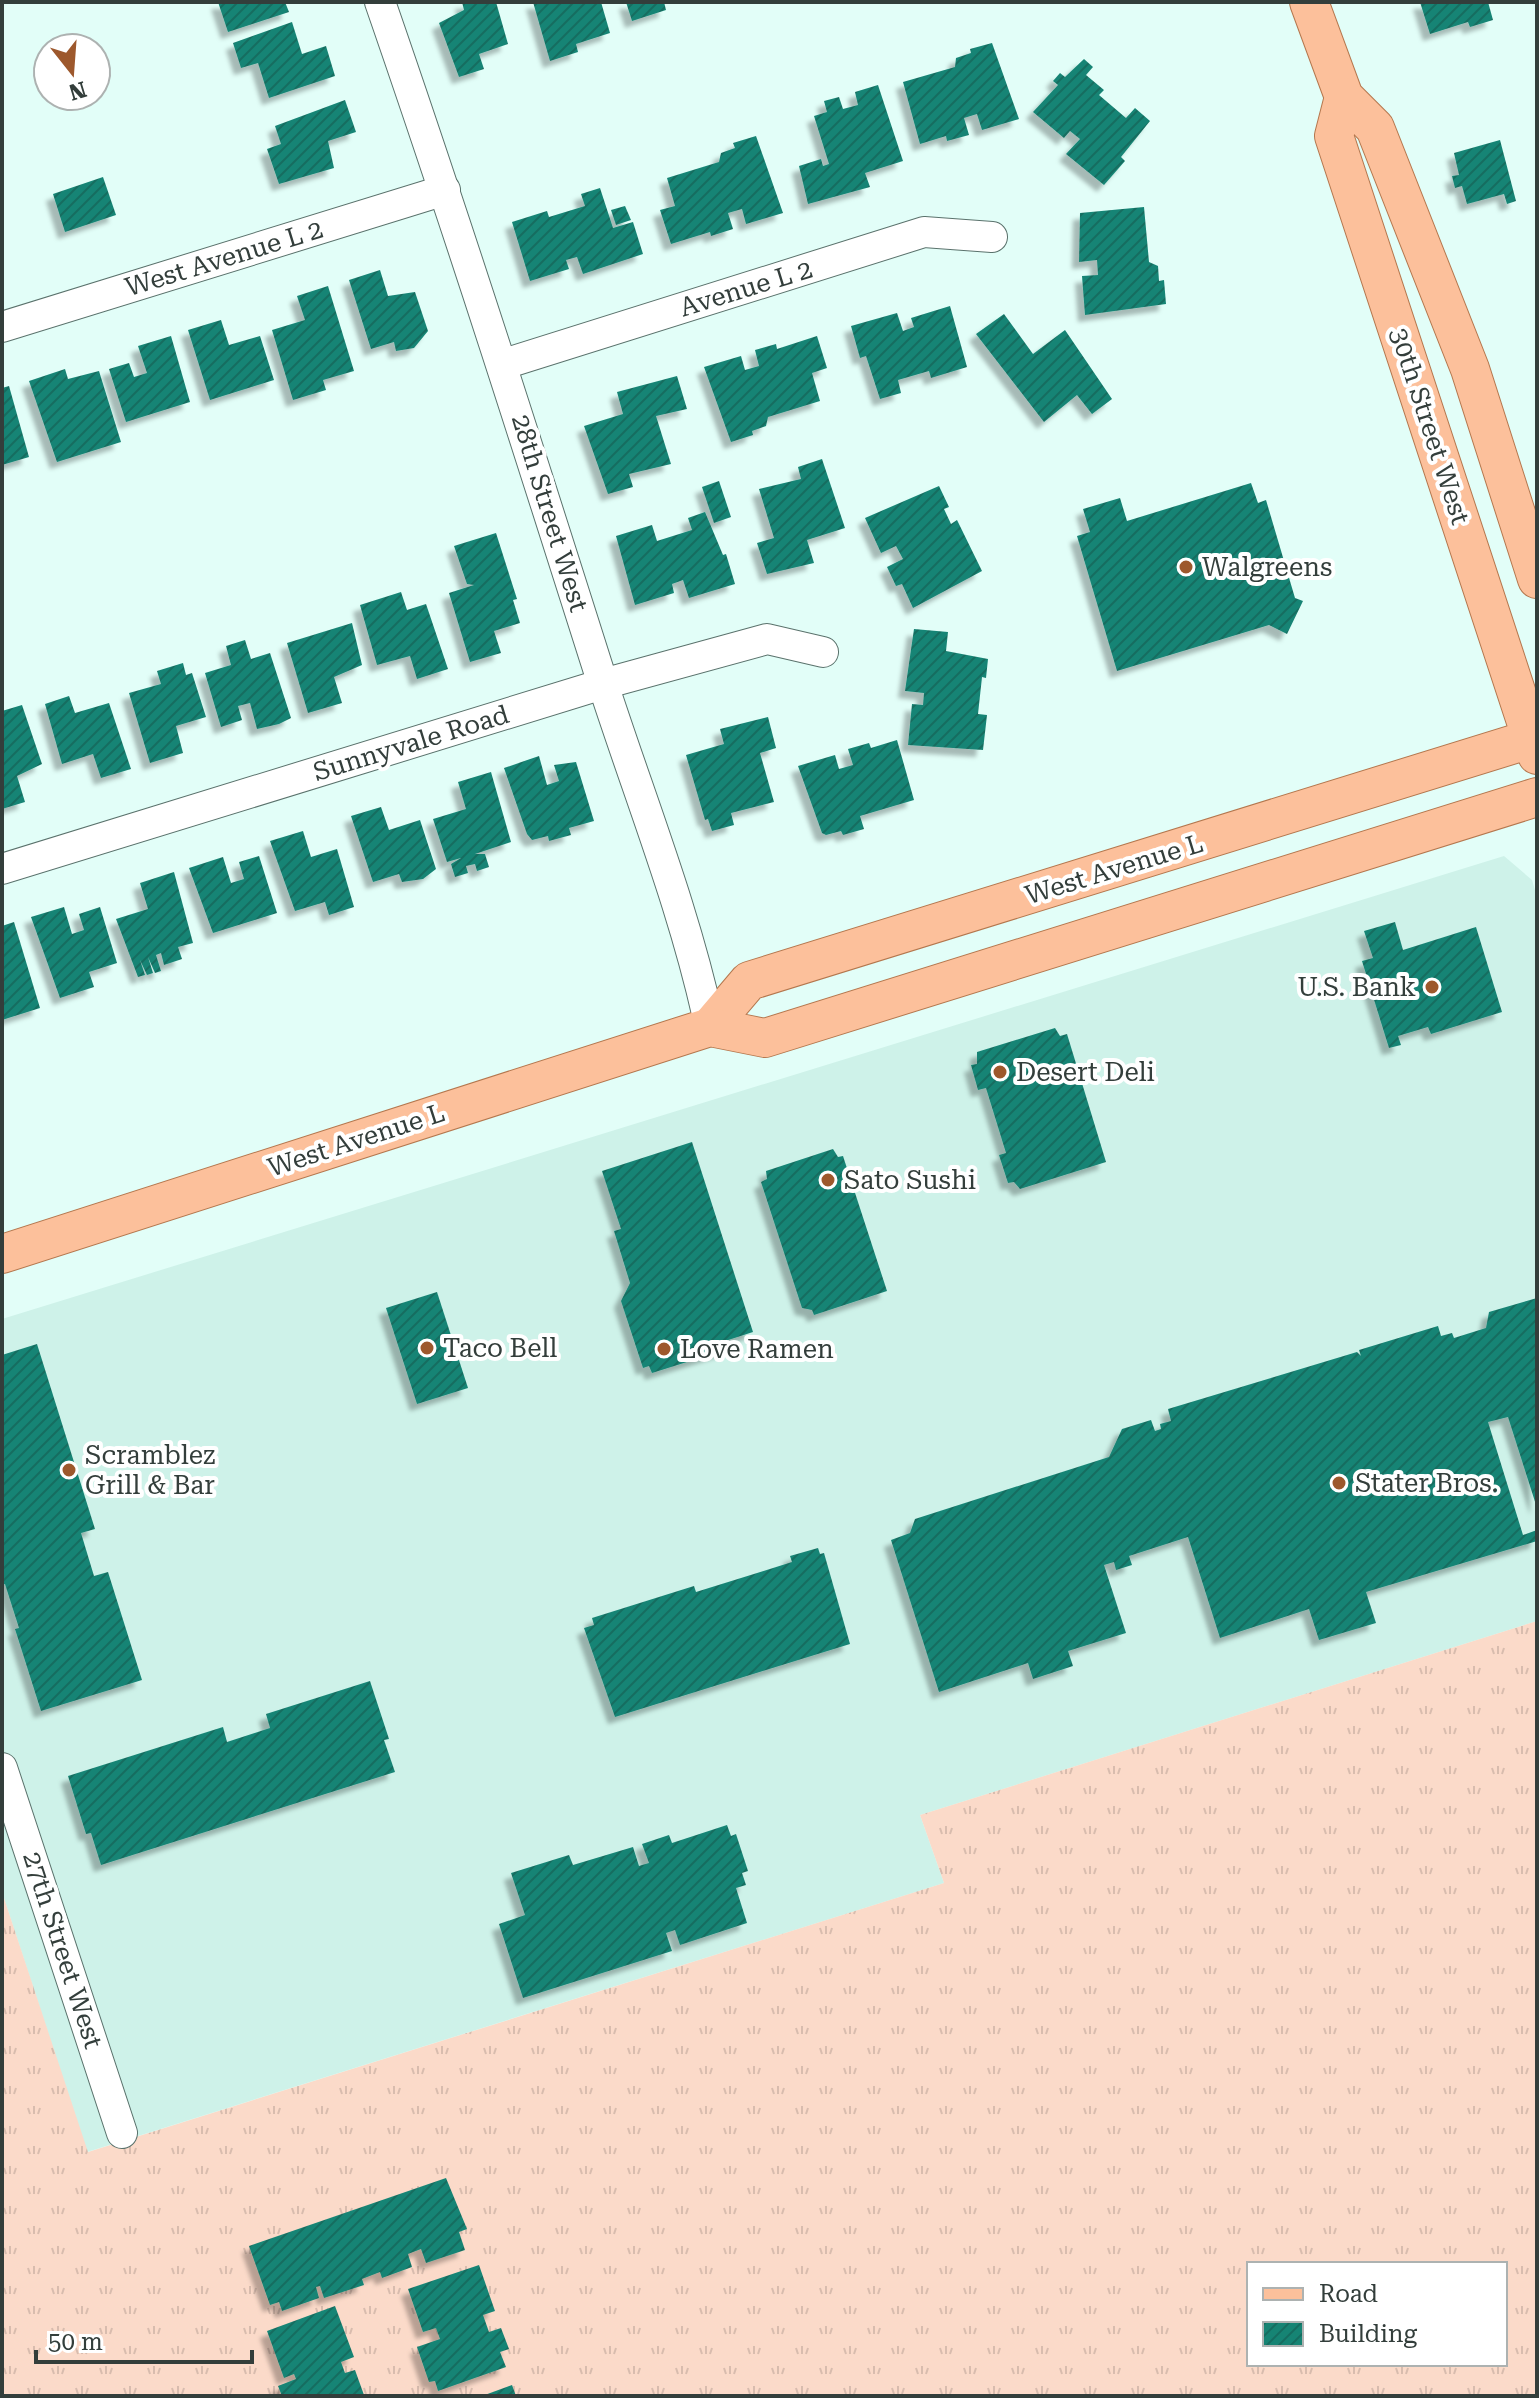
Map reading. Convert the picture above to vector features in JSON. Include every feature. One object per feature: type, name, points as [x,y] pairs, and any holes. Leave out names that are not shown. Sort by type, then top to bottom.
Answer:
[{"type":"main road","name":"30th Street West","points":[[1309,2],[1344,97],[1375,128],[1470,369],[1537,579]]},
{"type":"main road","name":"30th Street West","points":[[1344,97],[1334,136],[1536,743]]},
{"type":"main road","name":"West Avenue L","points":[[710,1027],[749,981],[1536,743]]},
{"type":"main road","name":"West Avenue L","points":[[2,1254],[710,1027],[765,1038],[1537,797]]},
{"type":"street","name":"28th Street West","points":[[380,2],[504,364],[603,684],[696,963],[710,1027]]},
{"type":"street","name":"West Avenue L 2","points":[[2,327],[445,190]]},
{"type":"street","name":"Avenue L 2","points":[[504,364],[924,232],[992,237]]},
{"type":"street","name":"Sunnyvale Road","points":[[2,869],[603,684],[767,639],[823,652]]},
{"type":"street","name":"27th Street West","points":[[2,1768],[122,2133]]},
{"type":"shaded area","points":[[1504,856],[1532,880],[1537,897],[1537,1621],[920,1815],[944,1883],[87,2152],[2,1892],[2,1319]]},
{"type":"green space","points":[[1537,1621],[1537,2396],[2,2396],[2,1892],[88,2152],[944,1883],[920,1815]]},
{"type":"building","points":[[218,2],[285,2],[289,12],[228,32]]},
{"type":"building","points":[[462,2],[496,2],[508,44],[479,54],[484,69],[459,77],[439,23],[464,10]]},
{"type":"building","points":[[533,2],[601,2],[610,33],[576,44],[578,52],[550,61]]},
{"type":"building","points":[[626,2],[664,2],[666,10],[632,21]]},
{"type":"building","points":[[1420,2],[1488,2],[1493,20],[1470,27],[1468,22],[1430,34]]},
{"type":"building","points":[[292,22],[302,54],[326,46],[335,76],[269,98],[258,63],[241,68],[233,43]]},
{"type":"building","points":[[992,43],[1019,119],[982,130],[977,114],[964,118],[969,135],[947,141],[946,136],[920,144],[903,82],[955,67],[956,58],[971,53],[970,49]]},
{"type":"building","points":[[1084,59],[1093,67],[1086,75],[1104,90],[1099,95],[1126,118],[1135,108],[1150,121],[1121,157],[1125,161],[1104,185],[1066,154],[1080,139],[1070,131],[1064,138],[1033,112],[1058,85],[1053,81],[1060,73],[1065,77]]},
{"type":"building","points":[[878,85],[903,161],[865,173],[870,187],[808,204],[799,166],[821,159],[823,166],[829,164],[814,116],[827,112],[824,101],[839,97],[843,109],[858,105],[855,92]]},
{"type":"building","points":[[345,100],[356,132],[328,141],[334,168],[279,184],[267,149],[281,144],[275,126]]},
{"type":"building","points":[[756,136],[783,213],[746,224],[742,209],[728,213],[733,229],[711,236],[710,232],[671,244],[660,210],[675,206],[667,178],[719,162],[721,153],[735,148],[733,143]]},
{"type":"building","points":[[1500,140],[1516,201],[1507,204],[1504,194],[1467,204],[1462,186],[1455,188],[1452,176],[1459,175],[1454,153]]},
{"type":"building","points":[[103,177],[116,215],[65,232],[53,194]]},
{"type":"building","points":[[600,188],[613,228],[633,222],[643,254],[583,274],[577,257],[566,260],[569,269],[530,281],[512,222],[547,211],[549,217],[585,206],[581,194]]},
{"type":"building","points":[[625,206],[631,220],[616,225],[611,210]]},
{"type":"building","points":[[1144,207],[1149,262],[1158,266],[1159,281],[1164,280],[1166,304],[1085,315],[1082,276],[1098,275],[1097,260],[1079,262],[1080,213]]},
{"type":"building","points":[[380,270],[388,296],[415,292],[428,331],[414,348],[396,351],[394,342],[371,349],[349,280]]},
{"type":"building","points":[[328,286],[354,371],[323,380],[326,390],[293,400],[272,330],[305,320],[297,296]]},
{"type":"building","points":[[950,306],[967,367],[931,378],[929,371],[898,380],[901,393],[880,399],[866,356],[860,358],[851,326],[897,313],[903,331],[914,327],[911,318]]},
{"type":"building","points":[[1004,314],[1033,354],[1065,330],[1112,399],[1092,414],[1077,395],[1044,422],[976,334]]},
{"type":"building","points":[[221,320],[229,345],[260,336],[274,380],[210,400],[188,330]]},
{"type":"building","points":[[171,336],[190,402],[126,422],[109,369],[129,363],[134,377],[147,373],[138,346]]},
{"type":"building","points":[[817,336],[827,368],[812,373],[820,401],[768,417],[766,426],[752,431],[753,435],[731,442],[704,367],[741,356],[745,370],[759,366],[755,350],[776,344],[777,349]]},
{"type":"building","points":[[65,369],[68,379],[99,371],[121,442],[57,462],[29,381]]},
{"type":"building","points":[[677,376],[687,409],[656,416],[671,464],[629,474],[633,487],[608,494],[584,426],[623,414],[617,392]]},
{"type":"building","points":[[9,386],[29,457],[2,465],[2,388]]},
{"type":"building","points":[[822,459],[845,528],[807,540],[814,563],[767,574],[757,543],[774,538],[759,489],[801,479],[798,467]]},
{"type":"building","points":[[719,481],[731,517],[714,523],[702,487]]},
{"type":"building","name":"Walgreens","points":[[1251,483],[1258,503],[1266,500],[1295,598],[1303,601],[1287,634],[1269,625],[1117,671],[1077,536],[1090,532],[1083,509],[1120,498],[1127,521]]},
{"type":"building","points":[[939,486],[949,507],[944,509],[951,524],[957,520],[982,571],[913,608],[902,584],[896,586],[887,567],[903,559],[896,546],[881,553],[865,518]]},
{"type":"building","points":[[705,512],[723,555],[726,554],[735,584],[689,598],[683,580],[672,584],[674,593],[635,605],[616,536],[652,525],[657,541],[692,530],[688,518]]},
{"type":"building","points":[[496,533],[517,599],[513,600],[520,623],[494,631],[501,653],[470,662],[449,593],[474,585],[467,584],[454,546]]},
{"type":"building","points":[[401,592],[407,610],[426,604],[448,669],[417,679],[410,656],[377,665],[360,605]]},
{"type":"building","points":[[352,623],[362,665],[334,677],[342,703],[308,713],[287,643]]},
{"type":"building","points":[[914,629],[948,632],[946,651],[988,659],[986,678],[982,677],[978,714],[987,715],[983,750],[908,745],[912,704],[923,705],[924,693],[905,691]]},
{"type":"building","points":[[245,640],[251,659],[270,653],[291,718],[279,724],[257,729],[250,703],[238,706],[242,720],[221,727],[205,673],[231,665],[226,646]]},
{"type":"building","points":[[183,663],[186,675],[192,673],[206,717],[176,726],[183,753],[150,763],[129,693],[161,684],[157,671]]},
{"type":"building","points":[[69,696],[75,713],[109,703],[131,769],[101,778],[93,754],[62,764],[45,704]]},
{"type":"building","points":[[22,705],[42,764],[17,776],[25,802],[2,809],[2,711]]},
{"type":"building","points":[[768,717],[776,748],[760,753],[774,802],[731,813],[734,825],[712,831],[708,819],[705,820],[686,755],[724,744],[720,729]]},
{"type":"building","points":[[897,740],[914,800],[860,816],[864,829],[843,835],[841,831],[826,835],[822,833],[798,766],[835,755],[839,769],[853,765],[848,749],[869,743],[871,748]]},
{"type":"building","points":[[539,756],[547,785],[559,781],[554,765],[576,762],[594,821],[569,828],[571,835],[549,841],[548,836],[532,840],[527,834],[504,768]]},
{"type":"building","points":[[491,772],[511,842],[475,854],[485,854],[489,867],[477,871],[475,864],[466,866],[468,873],[455,877],[451,864],[461,858],[447,862],[433,819],[466,809],[458,782]]},
{"type":"building","points":[[381,807],[389,830],[420,820],[436,869],[423,879],[402,882],[399,874],[373,882],[351,816]]},
{"type":"building","points":[[303,831],[311,857],[337,849],[354,907],[329,915],[325,902],[295,911],[270,841]]},
{"type":"building","points":[[259,856],[277,913],[213,933],[189,868],[223,857],[231,883],[244,879],[239,862]]},
{"type":"building","points":[[174,872],[193,943],[178,947],[182,959],[164,965],[161,953],[156,955],[161,971],[155,973],[148,957],[153,973],[147,975],[140,960],[145,975],[138,977],[116,919],[148,909],[140,883]]},
{"type":"building","points":[[64,907],[72,934],[84,930],[79,914],[100,907],[117,963],[89,972],[94,987],[60,998],[31,917]]},
{"type":"building","points":[[14,922],[40,1008],[2,1020],[2,926]]},
{"type":"building","name":"U.S. Bank","points":[[1395,922],[1403,950],[1476,927],[1502,1012],[1431,1034],[1428,1027],[1398,1036],[1401,1045],[1389,1048],[1362,961],[1373,958],[1364,931]]},
{"type":"building","points":[[1055,1028],[1060,1036],[1067,1034],[1106,1162],[1020,1189],[1014,1182],[1008,1183],[999,1155],[1006,1153],[986,1088],[978,1090],[971,1065],[977,1064],[977,1052]]},
{"type":"building","points":[[692,1142],[753,1332],[722,1342],[725,1350],[652,1373],[649,1366],[643,1368],[621,1301],[630,1283],[614,1231],[621,1229],[602,1171]]},
{"type":"building","points":[[833,1149],[838,1157],[843,1156],[887,1291],[814,1315],[812,1310],[802,1308],[761,1182],[767,1179],[766,1171]]},
{"type":"building","name":"Taco Bell","points":[[437,1292],[468,1388],[417,1404],[386,1308]]},
{"type":"building","name":"Stater Bros.","points":[[1537,1298],[1537,1508],[1508,1417],[1488,1422],[1523,1535],[1537,1530],[1537,1541],[1366,1592],[1376,1623],[1319,1640],[1309,1609],[1220,1638],[1188,1537],[1129,1556],[1132,1565],[1116,1570],[1114,1562],[1104,1565],[1126,1633],[1068,1651],[1073,1666],[1033,1679],[1028,1663],[939,1692],[891,1540],[910,1533],[915,1519],[1109,1457],[1122,1429],[1151,1420],[1155,1431],[1161,1429],[1160,1424],[1171,1421],[1168,1409],[1357,1352],[1361,1356],[1359,1350],[1438,1326],[1441,1336],[1452,1333],[1454,1338],[1486,1328],[1489,1312]]},
{"type":"building","points":[[37,1344],[95,1529],[81,1533],[94,1576],[108,1572],[142,1680],[41,1711],[15,1629],[19,1628],[5,1584],[2,1585],[2,1355]]},
{"type":"building","points":[[818,1548],[820,1554],[824,1553],[850,1644],[615,1717],[584,1628],[594,1625],[592,1618],[694,1586],[696,1592],[792,1562],[790,1556]]},
{"type":"building","points":[[370,1681],[389,1739],[384,1740],[395,1772],[101,1865],[91,1833],[86,1834],[68,1776],[223,1727],[227,1742],[270,1728],[266,1714]]},
{"type":"building","points":[[727,1825],[731,1836],[736,1834],[748,1871],[742,1873],[746,1885],[736,1888],[747,1923],[680,1945],[675,1930],[666,1933],[672,1951],[523,1998],[499,1924],[525,1915],[511,1873],[569,1855],[573,1865],[633,1847],[639,1866],[649,1863],[642,1844],[669,1835],[672,1843]]},
{"type":"building","points":[[446,2178],[467,2229],[459,2232],[465,2250],[426,2263],[421,2249],[408,2254],[412,2267],[382,2278],[380,2272],[362,2279],[364,2285],[324,2298],[320,2286],[316,2287],[319,2298],[282,2311],[279,2302],[270,2305],[249,2246]]},
{"type":"building","points":[[479,2265],[495,2311],[483,2315],[489,2332],[501,2328],[509,2349],[500,2352],[506,2367],[438,2391],[435,2381],[429,2382],[417,2347],[440,2339],[436,2328],[423,2332],[408,2289]]},
{"type":"building","points":[[335,2306],[354,2357],[341,2362],[345,2373],[355,2370],[364,2395],[282,2396],[278,2386],[296,2379],[294,2374],[284,2378],[267,2331]]},
{"type":"building","points":[[512,2385],[516,2396],[482,2396]]},
{"type":"place","name":"Walgreens","points":[[1186,567]]},
{"type":"place","name":"U.S. Bank","points":[[1432,987]]},
{"type":"place","name":"Desert Deli","points":[[1000,1072]]},
{"type":"place","name":"Sato Sushi","points":[[828,1180]]},
{"type":"place","name":"Taco Bell","points":[[427,1348]]},
{"type":"place","name":"Love Ramen","points":[[664,1349]]},
{"type":"place","name":"Scramblez Grill & Bar","points":[[69,1470]]},
{"type":"place","name":"Stater Bros.","points":[[1339,1483]]}]
